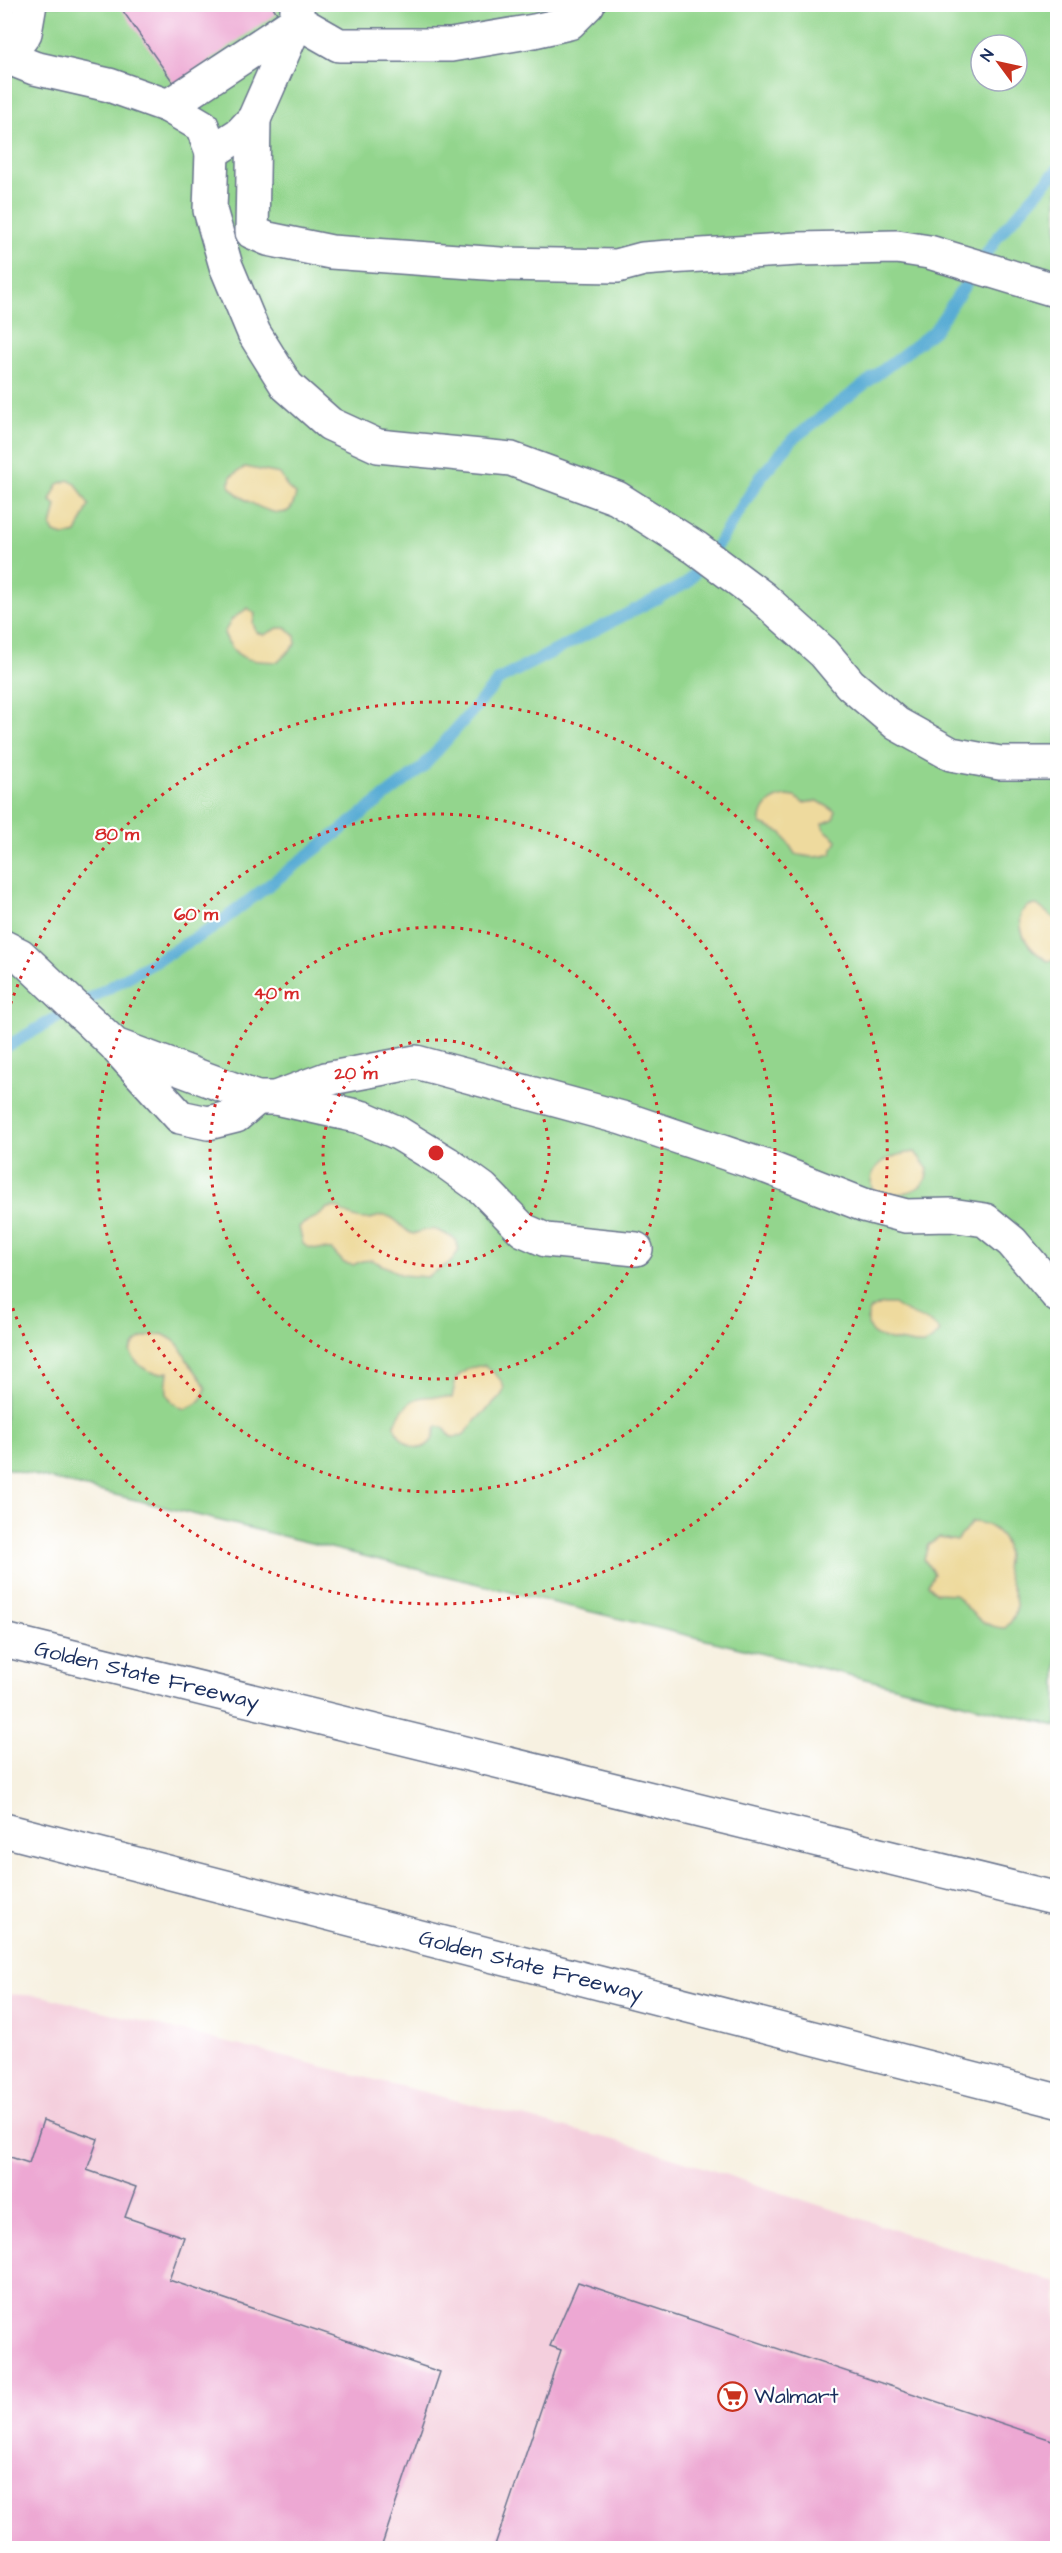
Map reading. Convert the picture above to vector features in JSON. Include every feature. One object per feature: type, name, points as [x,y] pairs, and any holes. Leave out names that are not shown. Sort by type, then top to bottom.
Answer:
[{"type":"main road","points":[[30,4],[25,33],[7,59],[34,68],[109,85],[168,106],[202,126],[212,152],[210,210],[226,266],[254,333],[287,386],[330,424],[378,446],[511,459],[617,498],[706,556],[763,598],[824,653],[850,684],[897,724],[951,754],[999,763],[1058,763]]},
{"type":"main road","points":[[297,13],[339,45],[451,45],[534,32],[569,22],[588,4]]},
{"type":"main road","points":[[168,106],[297,13]]},
{"type":"main road","points":[[212,152],[240,134],[254,119],[297,13]]},
{"type":"main road","points":[[252,232],[254,119]]},
{"type":"main road","points":[[219,242],[252,232],[268,239],[331,252],[500,264],[617,266],[643,258],[798,249],[897,247],[929,252],[1058,291]]},
{"type":"main road","points":[[4,948],[21,955],[115,1045],[180,1117],[208,1123],[236,1116],[266,1098],[326,1079],[416,1062],[633,1121],[767,1167],[864,1205],[906,1216],[951,1215],[985,1220],[1012,1242],[1058,1296]]},
{"type":"main road","points":[[115,1045],[266,1098],[361,1117],[398,1133],[447,1163],[483,1189],[523,1230],[546,1240],[636,1249]]},
{"type":"main road","name":"Golden State Freeway","points":[[4,1640],[1058,1899]]},
{"type":"main road","name":"Golden State Freeway","points":[[4,1830],[1053,2100]]},
{"type":"shaded area","points":[[4,1994],[42,1996],[638,2146],[1057,2283],[1057,2548],[5,2548]]},
{"type":"green space","points":[[5,5],[1057,5],[1057,1726],[5,1468]]},
{"type":"sand","points":[[245,467],[280,474],[288,488],[296,494],[290,510],[282,513],[265,510],[233,491],[229,486],[231,476]]},
{"type":"sand","points":[[68,480],[76,484],[89,505],[76,533],[64,536],[54,533],[51,527],[56,505],[50,500],[58,484]]},
{"type":"sand","points":[[248,608],[255,614],[253,623],[256,632],[264,635],[278,628],[287,628],[295,636],[296,644],[278,662],[245,658],[233,650],[228,643],[224,633],[232,619]]},
{"type":"sand","points":[[786,796],[795,797],[803,803],[818,801],[835,811],[834,819],[822,824],[824,829],[837,840],[831,854],[813,857],[795,854],[782,833],[761,824],[762,813],[768,805]]},
{"type":"sand","points":[[1037,905],[1055,919],[1057,918],[1057,959],[1048,961],[1041,957],[1030,947],[1023,935],[1021,913],[1028,906]]},
{"type":"sand","points":[[915,1152],[928,1169],[926,1179],[922,1184],[909,1192],[893,1194],[872,1189],[871,1180],[877,1166],[899,1155]]},
{"type":"sand","points":[[336,1207],[346,1214],[363,1219],[390,1217],[413,1234],[431,1229],[440,1231],[456,1240],[459,1250],[451,1262],[427,1277],[402,1275],[372,1260],[353,1265],[344,1263],[332,1250],[309,1248],[303,1244],[299,1227],[327,1208]]},
{"type":"sand","points":[[883,1304],[894,1304],[931,1323],[940,1332],[931,1341],[922,1344],[876,1336],[869,1327],[869,1310]]},
{"type":"sand","points":[[162,1334],[178,1344],[206,1388],[198,1402],[184,1409],[177,1406],[167,1395],[168,1372],[156,1373],[145,1369],[136,1362],[130,1351],[143,1338]]},
{"type":"sand","points":[[484,1365],[501,1381],[504,1387],[503,1392],[468,1431],[461,1436],[451,1437],[444,1428],[437,1426],[432,1440],[421,1448],[415,1448],[400,1437],[394,1426],[410,1402],[432,1396],[452,1398],[456,1378],[469,1368]]},
{"type":"sand","points":[[972,1522],[984,1524],[996,1530],[1006,1546],[1005,1570],[1014,1594],[1016,1608],[1015,1614],[1005,1628],[989,1625],[971,1612],[955,1594],[936,1593],[928,1584],[934,1574],[924,1559],[928,1545],[939,1538],[957,1541]]},
{"type":"building","points":[[118,4],[271,4],[277,13],[175,85]]},
{"type":"building","points":[[43,2120],[98,2139],[87,2170],[136,2187],[125,2217],[184,2237],[169,2280],[440,2372],[381,2548],[4,2548],[4,2155],[29,2163]]},
{"type":"building","name":"Walmart","points":[[578,2282],[1058,2442],[1058,2548],[494,2548],[561,2350],[550,2346]]},
{"type":"waterway","points":[[4,1048],[213,928],[422,768],[500,679],[687,583],[720,541],[762,475],[794,438],[934,331],[999,235],[1058,169]]},
{"type":"place","name":"Walmart","points":[[733,2396]]}]
